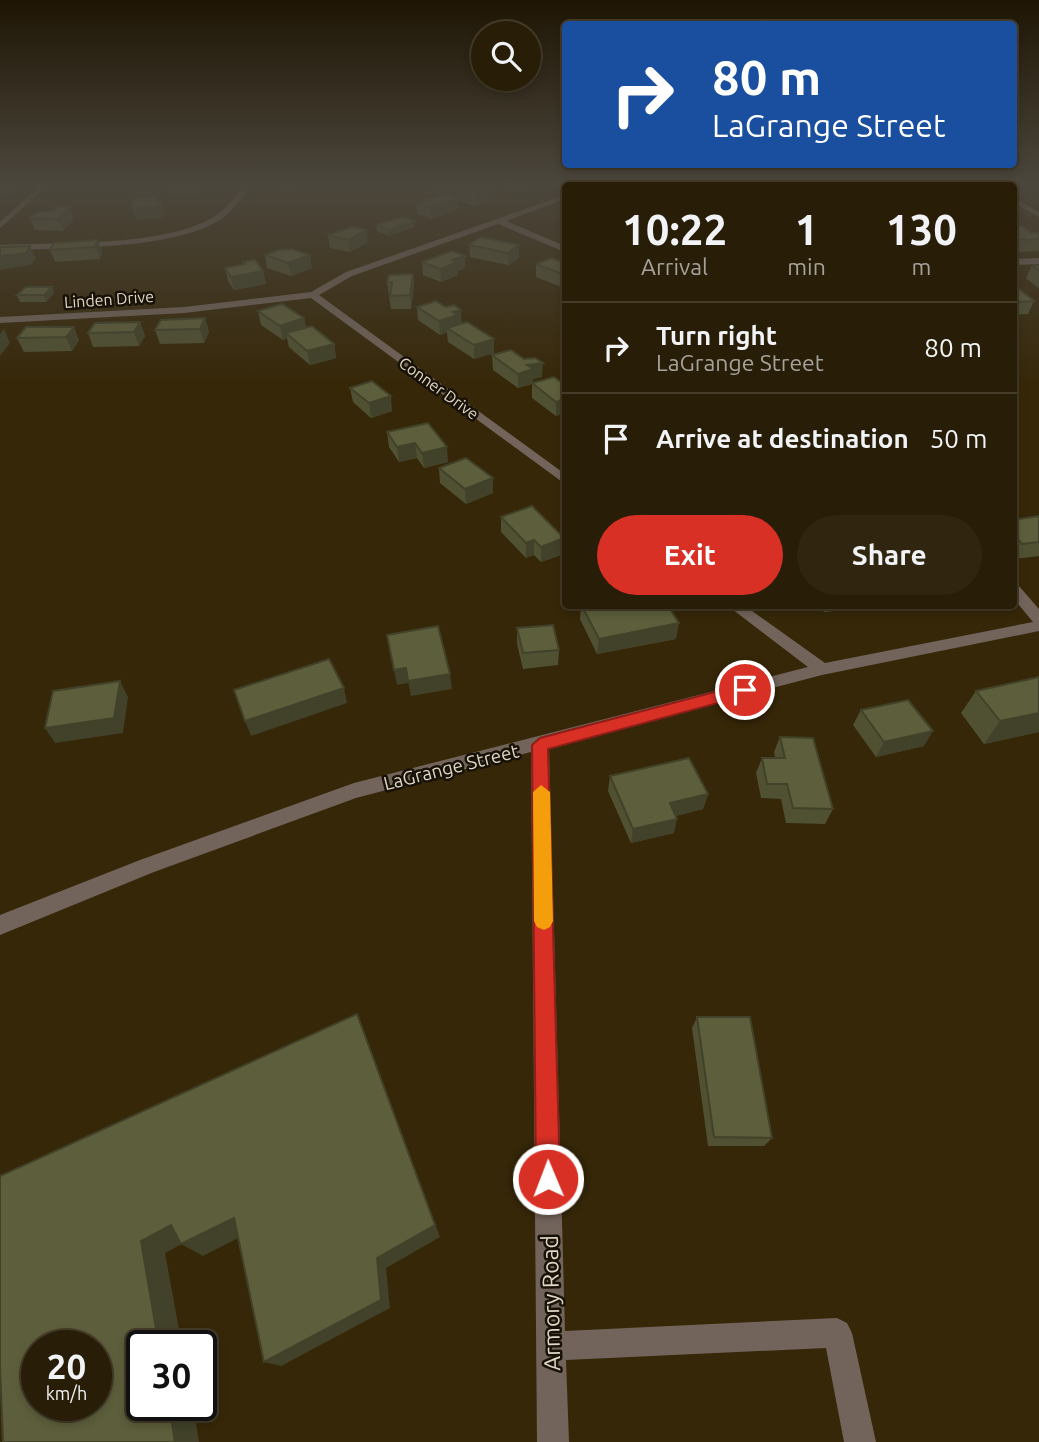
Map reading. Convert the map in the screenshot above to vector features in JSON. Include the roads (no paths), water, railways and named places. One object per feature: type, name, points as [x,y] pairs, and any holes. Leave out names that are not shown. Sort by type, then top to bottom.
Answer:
[{"type":"street","name":"Linden Drive","points":[[0,320],[198,309],[313,295],[349,274],[416,250]]},
{"type":"street","points":[[1017,262],[1039,261]]},
{"type":"street","name":"Conner Drive","points":[[313,295],[562,479]]},
{"type":"street","points":[[1017,593],[1039,620]]},
{"type":"street","points":[[739,609],[822,669]]},
{"type":"street","name":"LaGrange Street","points":[[0,925],[147,866],[354,791],[540,745],[822,669],[1039,626]]},
{"type":"street","name":"Armory Road","points":[[540,745],[553,1442]]},
{"type":"street","points":[[551,1346],[837,1333],[860,1442]]}]
